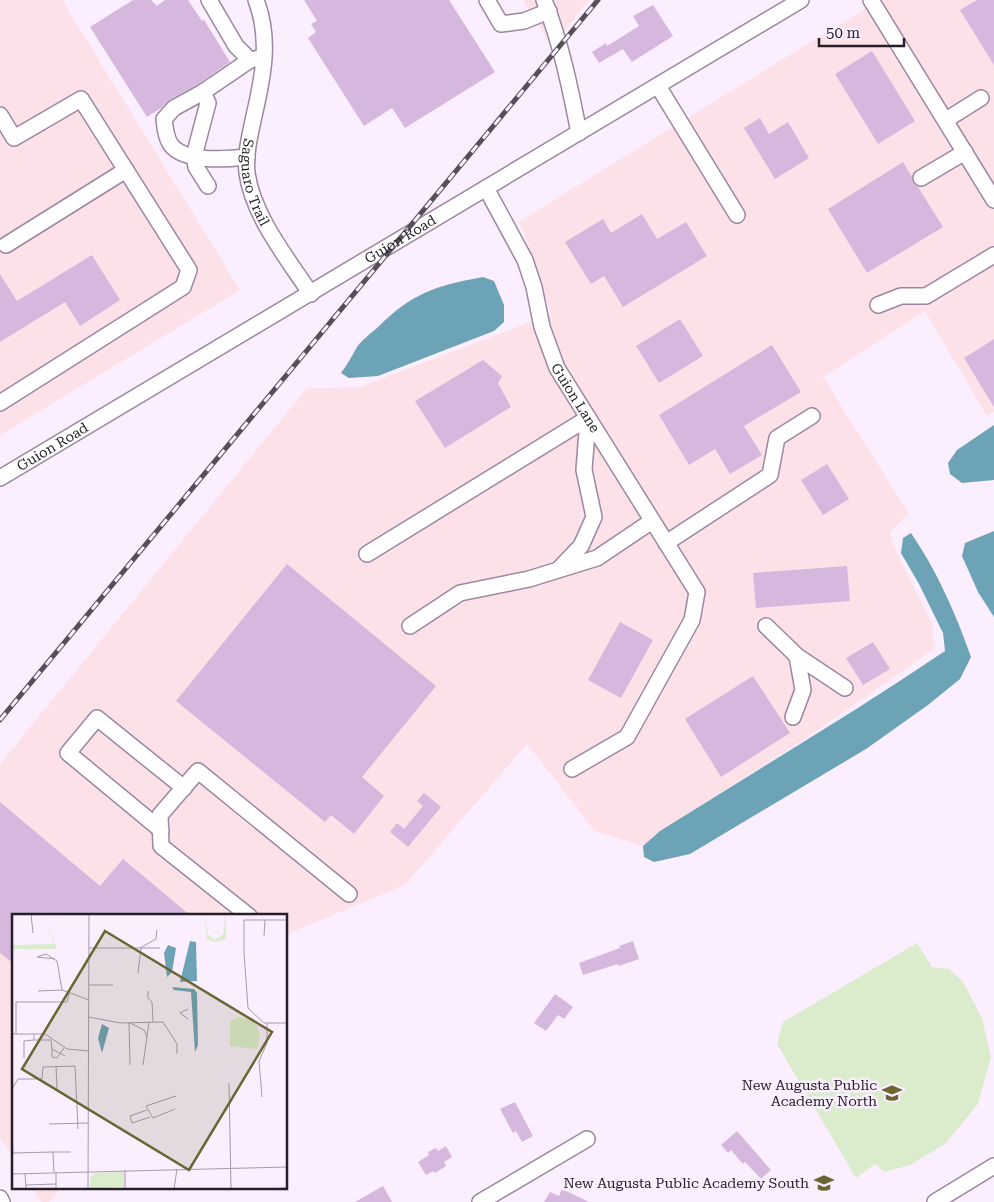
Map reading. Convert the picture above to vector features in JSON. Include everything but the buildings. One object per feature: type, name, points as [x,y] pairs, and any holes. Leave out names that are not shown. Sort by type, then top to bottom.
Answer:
[{"type":"street","points":[[209,0],[236,46],[258,59],[174,108],[164,119],[165,132],[172,146],[185,154],[208,159],[247,157]]},
{"type":"street","name":"Saguaro Trail","points":[[256,0],[264,31],[258,59],[247,157],[247,173],[260,215],[311,294]]},
{"type":"street","points":[[487,0],[502,24],[524,21],[546,6],[567,71],[579,133]]},
{"type":"street","name":"Guion Road","points":[[0,478],[801,0]]},
{"type":"street","points":[[871,0],[994,200]]},
{"type":"street","points":[[658,86],[737,215]]},
{"type":"street","points":[[203,92],[208,103],[194,156],[196,167],[208,186]]},
{"type":"street","points":[[946,120],[981,98]]},
{"type":"street","points":[[0,115],[14,138],[80,100],[189,270],[184,287],[0,403]]},
{"type":"street","points":[[921,178],[965,152]]},
{"type":"street","points":[[6,245],[126,170]]},
{"type":"street","name":"Guion Lane","points":[[486,188],[525,260],[534,287],[542,327],[550,354],[557,368],[697,592],[692,620],[627,736],[572,769]]},
{"type":"street","points":[[878,305],[901,296],[926,296],[994,255]]},
{"type":"street","points":[[666,543],[770,475],[777,438],[812,416]]},
{"type":"street","points":[[367,554],[588,418]]},
{"type":"street","points":[[558,570],[581,546],[594,517],[584,470],[588,418]]},
{"type":"street","points":[[410,626],[460,593],[529,579],[597,558],[652,521]]},
{"type":"street","points":[[766,626],[797,656],[846,688]]},
{"type":"street","points":[[792,717],[803,690],[797,656]]},
{"type":"street","points":[[161,830],[68,753],[97,718],[184,788]]},
{"type":"street","points":[[246,914],[161,846],[160,816],[198,771],[349,894]]},
{"type":"street","points":[[480,1202],[587,1139]]},
{"type":"street","points":[[935,1202],[994,1166]]},
{"type":"street","points":[[0,1198],[2,1202]]},
{"type":"shaded area","points":[[0,0],[62,0],[240,290],[0,435]]},
{"type":"shaded area","points":[[523,0],[589,0],[552,47]]},
{"type":"shaded area","points":[[879,0],[994,0],[994,412],[987,416],[925,311],[823,377],[909,514],[890,532],[895,549],[933,626],[934,649],[799,743],[660,831],[643,846],[595,831],[527,744],[405,885],[292,932],[288,937],[288,914],[12,914],[12,1156],[0,1138],[0,764],[307,388],[360,387],[551,314],[522,227],[517,223]]},
{"type":"shaded area","points":[[33,1190],[59,1190],[49,1202],[41,1202]]},
{"type":"green space","points":[[917,943],[932,967],[949,969],[963,982],[982,1018],[991,1057],[978,1104],[945,1144],[910,1165],[885,1172],[875,1164],[856,1178],[777,1044],[783,1022]]},
{"type":"water","points":[[483,277],[494,281],[504,305],[504,322],[494,331],[378,376],[349,378],[341,373],[361,342],[390,316],[413,299],[438,288]]},
{"type":"water","points":[[994,425],[994,480],[962,483],[950,474],[948,463],[957,450]]},
{"type":"water","points":[[994,531],[994,617],[978,592],[962,556],[965,543]]},
{"type":"water","points":[[911,533],[945,593],[971,657],[960,679],[928,705],[866,749],[690,854],[654,862],[644,857],[643,846],[660,831],[839,720],[945,651],[943,633],[919,584],[901,553],[903,538]]},
{"type":"railway","points":[[0,720],[598,0]]},
{"type":"place","name":"New Augusta Public Academy North","points":[[892,1093]]},
{"type":"place","name":"New Augusta Public Academy South","points":[[824,1183]]}]
